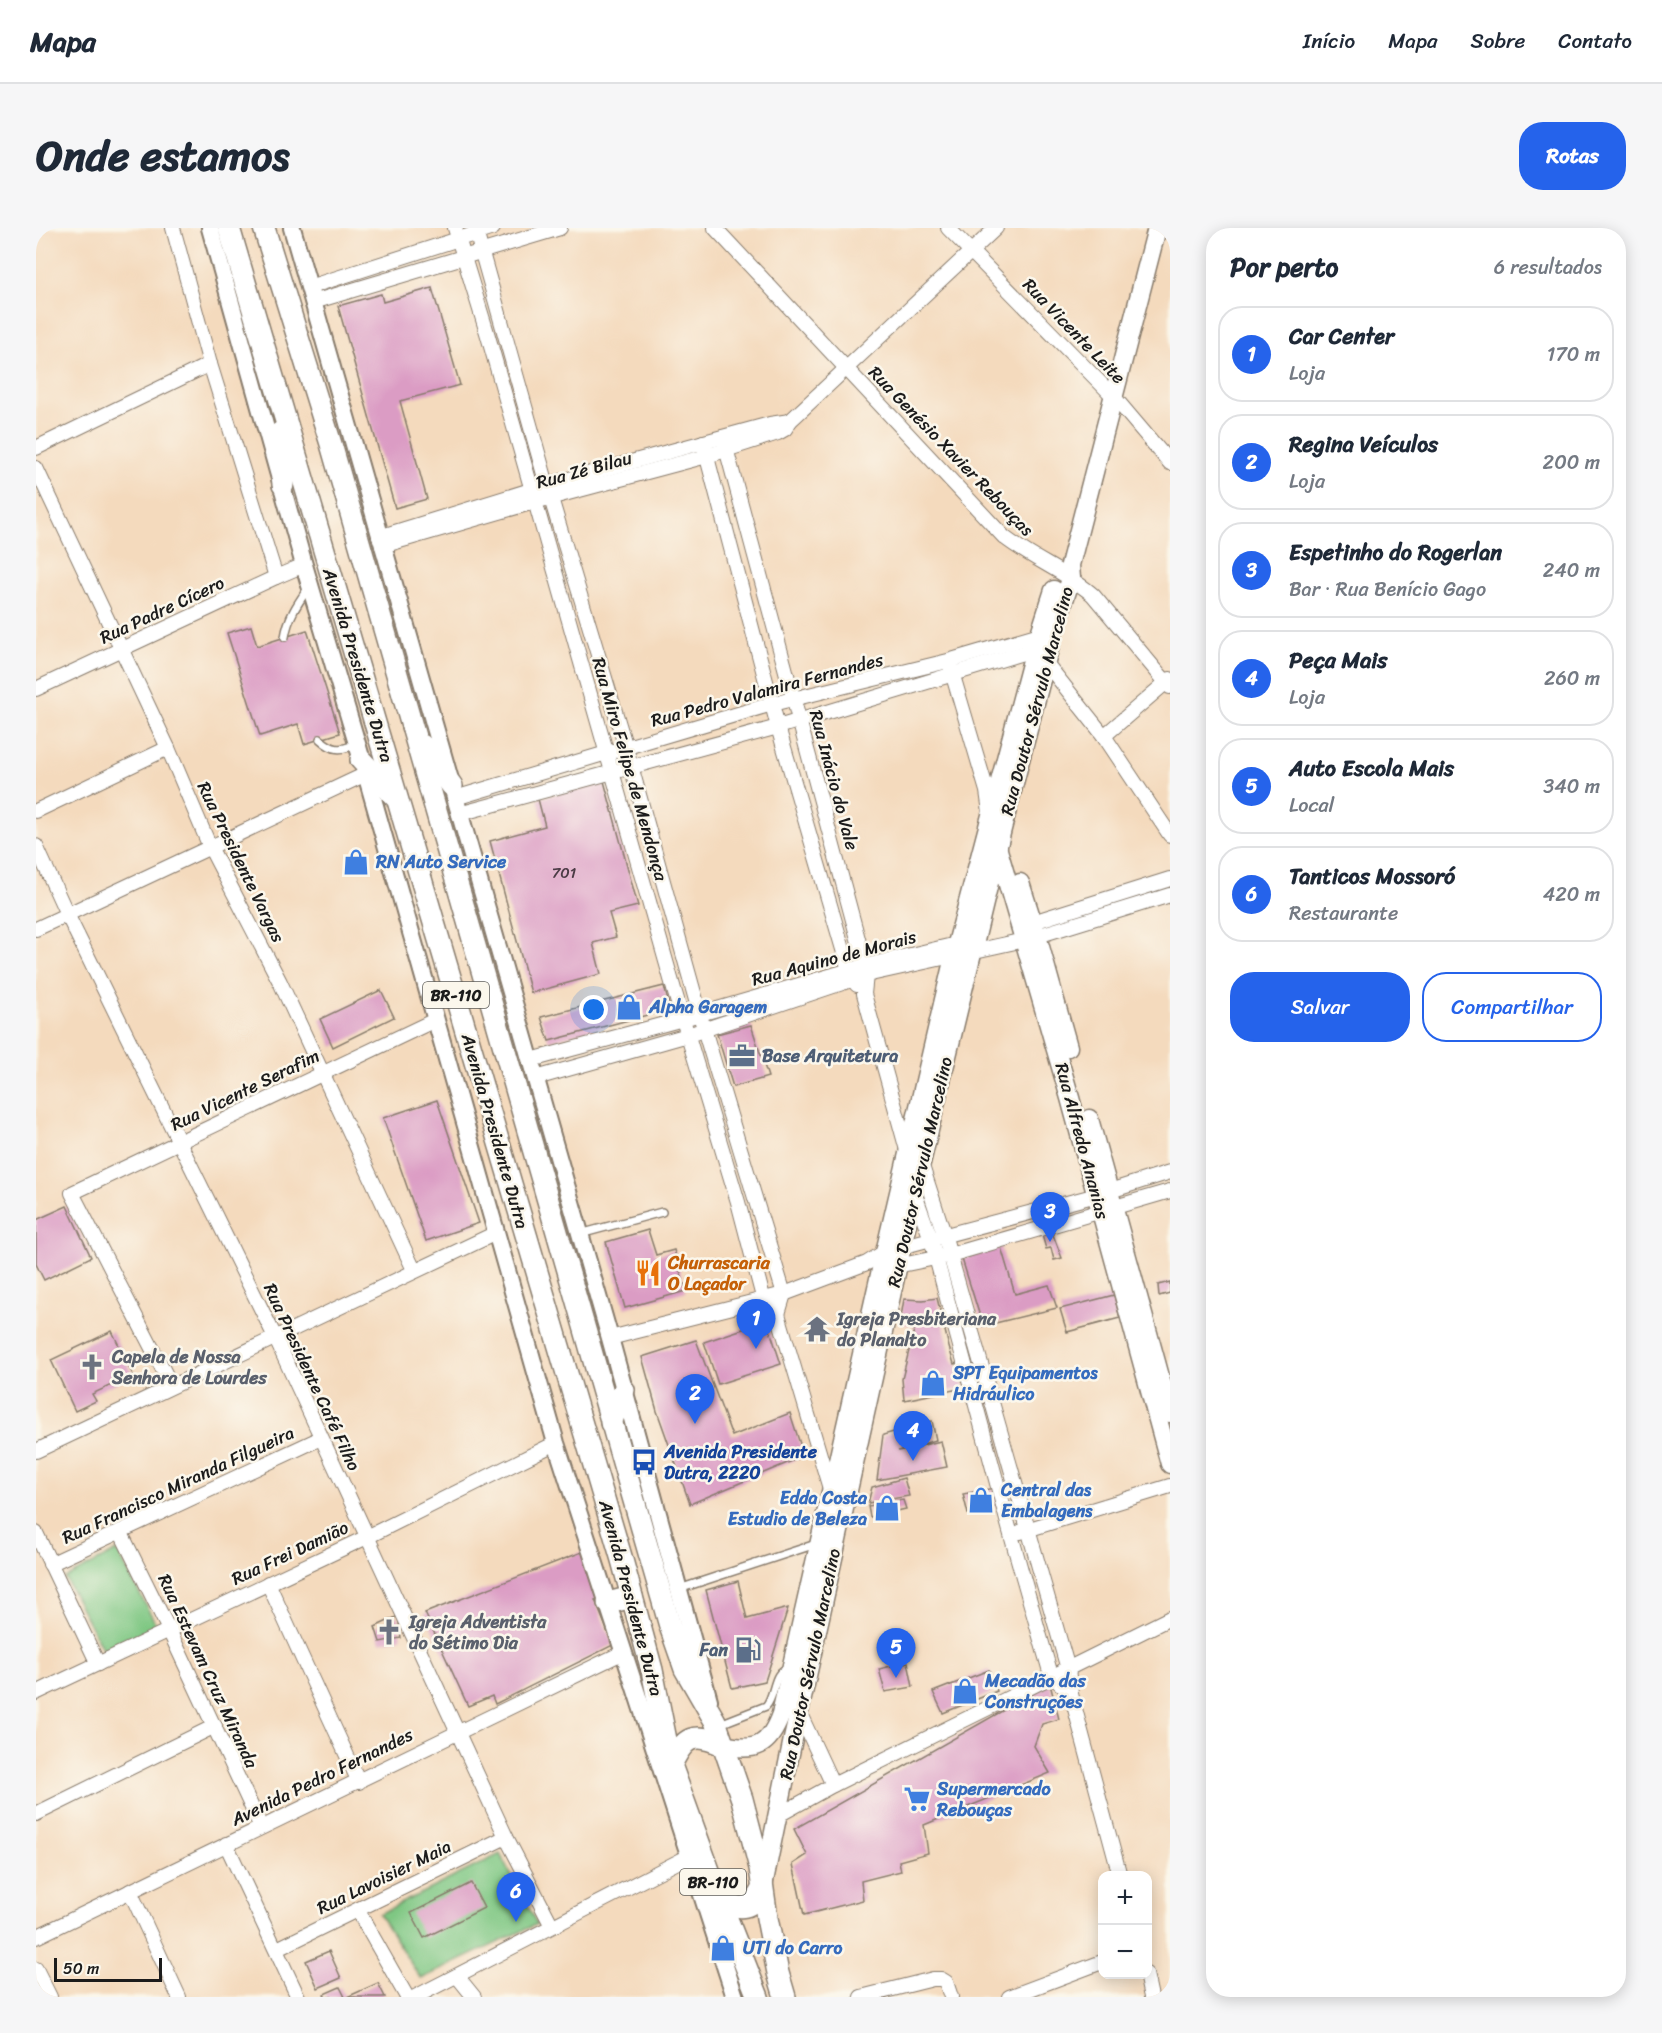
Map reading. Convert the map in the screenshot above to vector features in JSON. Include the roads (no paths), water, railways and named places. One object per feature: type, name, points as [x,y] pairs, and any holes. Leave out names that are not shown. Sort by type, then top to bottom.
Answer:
[{"type":"main road","name":"Avenida Presidente Dutra","points":[[229,228],[632,1597],[652,1670],[671,1765],[695,1853],[720,1901],[758,1997]]},
{"type":"main road","name":"Avenida Presidente Dutra","points":[[264,228],[331,444],[670,1626],[685,1669],[718,1730],[742,1798],[756,1848],[778,1973],[785,1997]]},
{"type":"main road","name":"Rua Doutor Sérvulo Marcelino","points":[[762,1889],[768,1871],[777,1816],[800,1714],[800,1669],[819,1543],[887,1259],[915,1160],[994,810],[1067,572],[1157,228]]},
{"type":"main road","points":[[241,268],[251,279],[263,280],[268,277],[273,261]]},
{"type":"main road","points":[[280,401],[283,485]]},
{"type":"main road","name":"Rua Doutor Sérvulo Marcelino","points":[[994,810],[1045,644]]},
{"type":"main road","points":[[413,733],[455,800]]},
{"type":"main road","points":[[361,759],[399,801]]},
{"type":"main road","name":"Rua Alfredo Ananias","points":[[994,810],[998,848],[1031,932]]},
{"type":"main road","name":"Rua Alfredo Ananias","points":[[994,810],[1031,932],[1105,1201],[1170,1464]]},
{"type":"main road","name":"Rua Doutor Sérvulo Marcelino","points":[[962,950],[998,848]]},
{"type":"main road","name":"Rua Doutor Sérvulo Marcelino","points":[[718,1730],[751,1748],[770,1739],[800,1669],[887,1259],[914,1192],[915,1160]]},
{"type":"main road","name":"Rua Alfredo Ananias","points":[[1105,1201],[1170,1413]]},
{"type":"main road","points":[[611,1424],[624,1390]]},
{"type":"main road","points":[[608,1603],[632,1597]]},
{"type":"main road","points":[[671,1765],[680,1747],[687,1740],[718,1730]]},
{"type":"main road","points":[[720,1901],[731,1906],[747,1906],[756,1901],[762,1889]]},
{"type":"street","points":[[173,228],[210,364],[276,577]]},
{"type":"street","name":"Avenida Presidente Dutra","points":[[210,228],[304,565],[556,1443],[624,1652],[695,1853],[735,1997]]},
{"type":"street","name":"Avenida Presidente Dutra","points":[[292,228],[610,1338],[718,1730]]},
{"type":"street","points":[[311,294],[456,234],[493,228]]},
{"type":"street","points":[[311,294],[464,257],[560,228]]},
{"type":"street","name":"Rua Genésio Xavier Rebouças","points":[[715,228],[1004,537],[1024,553],[1067,572],[1093,595],[1169,683]]},
{"type":"street","name":"Rua Vicente Leite","points":[[948,228],[1114,397],[1170,463]]},
{"type":"street","name":"Rua Zé Bilau","points":[[380,541],[533,496],[726,451],[778,433],[785,429],[790,421],[996,228]]},
{"type":"street","name":"Rua Miro Felipe de Mendonça","points":[[475,231],[549,492],[626,748],[704,1029],[784,1294]]},
{"type":"street","name":"Rua Miro Felipe de Mendonça","points":[[456,234],[502,384],[683,1019],[738,1202],[764,1300]]},
{"type":"street","points":[[36,448],[210,364]]},
{"type":"street","points":[[502,384],[517,379]]},
{"type":"street","name":"Rua Zé Bilau","points":[[549,492],[703,442],[790,421]]},
{"type":"street","name":"Rua Inácio do Vale","points":[[723,437],[865,970],[864,994]]},
{"type":"street","name":"Rua Inácio do Vale","points":[[703,442],[778,726],[851,975],[864,994],[938,1237],[1011,1535],[1052,1675],[1071,1694]]},
{"type":"street","name":"Rua Presidente Vargas","points":[[36,468],[168,748],[210,847],[280,982],[414,1270]]},
{"type":"street","name":"Rua Padre Cícero","points":[[36,689],[304,565]]},
{"type":"street","points":[[1045,644],[1170,835]]},
{"type":"street","name":"Rua Pedro Valamira Fernandes","points":[[455,800],[772,704],[948,661],[1045,644]]},
{"type":"street","name":"Rua Pedro Valamira Fernandes","points":[[455,800],[612,771],[716,744],[954,675],[1045,644]]},
{"type":"street","points":[[948,661],[994,810]]},
{"type":"street","points":[[1104,736],[1169,683]]},
{"type":"street","points":[[710,723],[716,744]]},
{"type":"street","points":[[36,810],[168,748]]},
{"type":"street","points":[[36,929],[210,847],[361,759]]},
{"type":"street","name":"Rua Presidente Café Filho","points":[[36,846],[274,1337],[507,1837],[552,1926]]},
{"type":"street","name":"Rua Aquino de Morais","points":[[1031,932],[1170,879]]},
{"type":"street","name":"Rua Aquino de Morais","points":[[536,1078],[688,1035],[773,1000],[865,970],[962,950],[1170,895]]},
{"type":"street","name":"Rua Aquino de Morais","points":[[531,1060],[700,1014],[773,1000]]},
{"type":"street","name":"Rua Vicente Serafim","points":[[171,1385],[72,1193],[435,1020]]},
{"type":"street","points":[[887,1259],[943,1256],[1105,1201],[1170,1172]]},
{"type":"street","points":[[610,1338],[784,1294],[887,1259],[938,1237],[1105,1201],[1170,1191]]},
{"type":"street","name":"Rua Inácio do Vale","points":[[914,1192],[938,1237]]},
{"type":"street","points":[[738,1202],[756,1198]]},
{"type":"street","points":[[36,1450],[495,1233]]},
{"type":"street","name":"Rua Inácio do Vale","points":[[943,1256],[1068,1669],[1071,1694],[1119,1871]]},
{"type":"street","points":[[778,1314],[784,1294]]},
{"type":"street","points":[[764,1300],[778,1314],[831,1494]]},
{"type":"street","name":"Rua Francisco Miranda Filgueira","points":[[50,1564],[321,1438]]},
{"type":"street","name":"Rua Frei Damião","points":[[36,1693],[367,1537],[556,1443]]},
{"type":"street","points":[[1011,1535],[1170,1486]]},
{"type":"street","name":"Rua Estevam Cruz Miranda","points":[[120,1532],[169,1630],[261,1827]]},
{"type":"street","points":[[36,1533],[98,1664]]},
{"type":"street","points":[[268,1583],[359,1782]]},
{"type":"street","points":[[777,1816],[833,1785],[1170,1618]]},
{"type":"street","name":"Avenida Pedro Fernandes","points":[[36,1937],[624,1652]]},
{"type":"street","points":[[800,1714],[833,1785]]},
{"type":"street","points":[[36,1814],[214,1726]]},
{"type":"street","name":"Rua Lavoisier Maia","points":[[277,1948],[358,1911],[507,1837]]},
{"type":"street","points":[[226,1844],[277,1948],[298,1997]]},
{"type":"street","points":[[416,1997],[695,1853]]},
{"type":"street","points":[[130,1891],[179,1997]]},
{"type":"street","points":[[358,1911],[407,1997]]},
{"type":"street","points":[[1009,1997],[1098,1964]]},
{"type":"street","points":[[36,1969],[50,1997]]},
{"type":"street","points":[[457,1976],[474,1997]]},
{"type":"street","points":[[861,1997],[941,1979],[946,1982],[951,1997]]},
{"type":"street","points":[[1147,1979],[1151,1997]]},
{"type":"lane","points":[[285,637],[294,609],[310,585]]},
{"type":"lane","points":[[320,739],[336,750],[344,750],[361,759]]},
{"type":"lane","points":[[580,1234],[662,1212]]},
{"type":"lane","points":[[679,1589],[819,1543]]},
{"type":"lane","points":[[718,1730],[766,1706],[770,1702],[780,1671],[800,1669]]},
{"type":"place","name":"RN Auto Service","points":[[356,862]]},
{"type":"place","name":"Alpha Garagem","points":[[629,1007]]},
{"type":"place","name":"Base Arquitetura","points":[[742,1056]]},
{"type":"place","name":"Espetinho do Rogerlan","points":[[1050,1242]]},
{"type":"place","name":"Churrascaria O Laçador","points":[[648,1273]]},
{"type":"place","name":"Igreja Presbiteriana do Planalto","points":[[817,1329]]},
{"type":"place","name":"Car Center","points":[[756,1349]]},
{"type":"place","name":"Capela de Nossa Senhora de Lourdes","points":[[92,1367]]},
{"type":"place","name":"SPT Equipamentos Hidráulico","points":[[933,1383]]},
{"type":"place","name":"Regina Veículos","points":[[695,1424]]},
{"type":"place","name":"Peça Mais","points":[[913,1461]]},
{"type":"place","name":"Avenida Presidente Dutra, 2220","points":[[644,1462]]},
{"type":"place","name":"Central das Embalagens","points":[[981,1500]]},
{"type":"place","name":"Edda Costa Estudio de Beleza","points":[[887,1508]]},
{"type":"place","name":"Igreja Adventista do Sétimo Dia","points":[[389,1632]]},
{"type":"place","name":"Fan","points":[[748,1650]]},
{"type":"place","name":"Auto Escola Mais","points":[[896,1678]]},
{"type":"place","name":"Mecadão das Construções","points":[[965,1691]]},
{"type":"place","name":"Supermercado Rebouças","points":[[917,1799]]},
{"type":"place","name":"Tanticos Mossoró","points":[[516,1922]]},
{"type":"place","name":"UTI do Carro","points":[[723,1948]]}]
